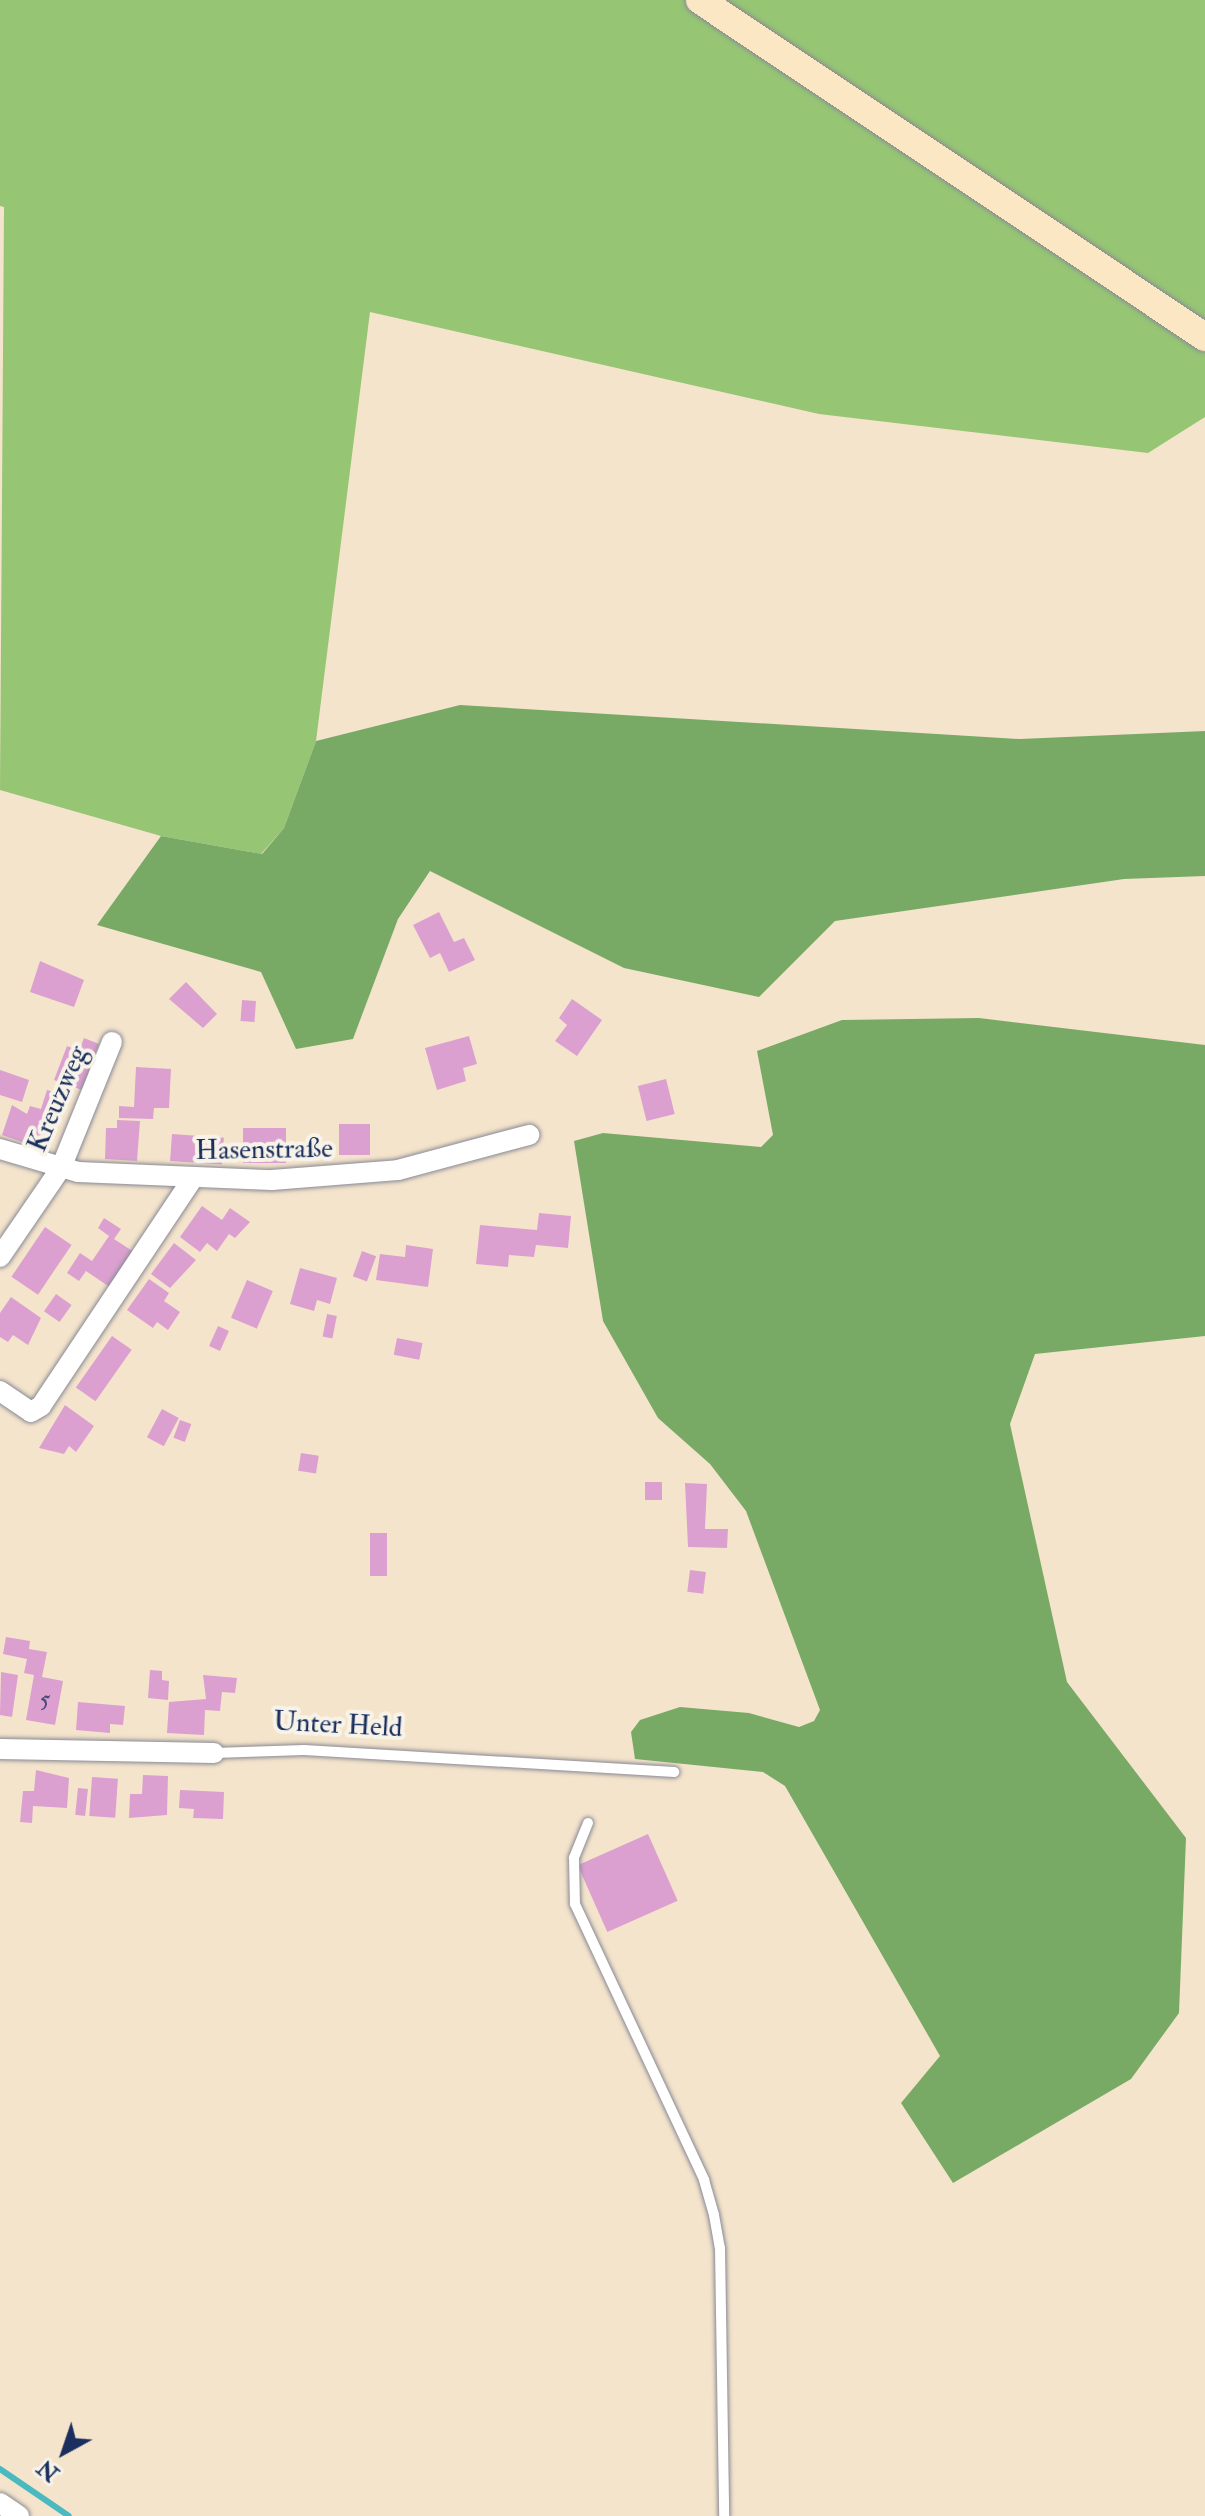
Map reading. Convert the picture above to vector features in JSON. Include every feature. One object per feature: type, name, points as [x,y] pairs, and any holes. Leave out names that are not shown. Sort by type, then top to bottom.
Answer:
[{"type":"main road","points":[[700,0],[1205,337]]},
{"type":"street","name":"Kreuzweg","points":[[0,1257],[61,1168],[112,1042]]},
{"type":"street","name":"Hasenstraße","points":[[0,1149],[61,1168],[191,1181],[371,1174],[529,1135]]},
{"type":"street","points":[[0,1391],[31,1412],[41,1406],[191,1181]]},
{"type":"street","name":"Unter Held","points":[[0,1749],[214,1753]]},
{"type":"street","points":[[0,2503],[19,2516]]},
{"type":"lane","name":"Unter Held","points":[[214,1753],[304,1750],[674,1772]]},
{"type":"lane","points":[[588,1823],[574,1858],[575,1904],[704,2180],[714,2215],[720,2248],[724,2516]]},
{"type":"green space","points":[[0,0],[1205,0],[1205,417],[1148,453],[819,414],[370,312],[316,741],[284,828],[261,854],[161,836],[0,790],[4,207],[0,206]]},
{"type":"green space","points":[[460,705],[1020,739],[1205,731],[1205,876],[1124,879],[835,921],[759,997],[624,968],[430,871],[398,919],[353,1039],[296,1049],[261,972],[97,925],[161,836],[262,854],[284,828],[316,741]]},
{"type":"green space","points":[[979,1018],[1205,1045],[1205,1336],[1035,1354],[1010,1424],[1067,1682],[1186,1838],[1179,2013],[1131,2079],[953,2183],[901,2103],[940,2056],[785,1786],[763,1772],[635,1759],[631,1732],[640,1720],[680,1707],[749,1713],[799,1727],[814,1721],[820,1710],[746,1511],[710,1464],[658,1418],[603,1321],[574,1141],[603,1133],[761,1147],[773,1135],[757,1051],[842,1020]]},
{"type":"building","points":[[439,912],[454,942],[464,938],[475,960],[449,972],[440,953],[430,958],[413,925]]},
{"type":"building","points":[[40,961],[84,980],[74,1007],[30,992]]},
{"type":"building","points":[[186,982],[217,1014],[203,1028],[169,999]]},
{"type":"building","points":[[572,999],[602,1020],[577,1056],[555,1041],[567,1025],[559,1018]]},
{"type":"building","points":[[242,1000],[256,1001],[255,1022],[241,1021]]},
{"type":"building","points":[[469,1036],[477,1064],[463,1068],[466,1081],[437,1090],[425,1048]]},
{"type":"building","points":[[84,1038],[99,1044],[82,1090],[54,1080],[67,1046],[79,1051]]},
{"type":"building","points":[[136,1067],[171,1069],[169,1108],[154,1108],[153,1119],[119,1118],[119,1106],[134,1107]]},
{"type":"building","points":[[0,1070],[29,1080],[22,1102],[0,1095]]},
{"type":"building","points":[[666,1079],[675,1114],[647,1121],[638,1086]]},
{"type":"building","points":[[47,1090],[70,1097],[64,1114],[51,1110],[47,1120],[57,1124],[48,1151],[2,1135],[12,1105],[27,1114],[30,1106],[41,1109]]},
{"type":"building","points":[[117,1120],[140,1121],[137,1161],[105,1159],[106,1128],[117,1128]]},
{"type":"building","points":[[339,1124],[370,1124],[370,1155],[339,1155]]},
{"type":"building","points":[[243,1128],[286,1128],[286,1163],[243,1163]]},
{"type":"building","points":[[172,1134],[224,1138],[222,1165],[170,1161]]},
{"type":"building","points":[[202,1206],[222,1220],[230,1208],[250,1222],[235,1238],[229,1234],[217,1251],[207,1243],[200,1252],[180,1237]]},
{"type":"building","points":[[539,1213],[571,1216],[568,1248],[536,1245],[534,1257],[509,1255],[508,1267],[476,1264],[480,1225],[537,1230]]},
{"type":"building","points":[[104,1218],[121,1229],[114,1239],[134,1252],[111,1288],[86,1271],[79,1281],[67,1273],[80,1253],[92,1261],[109,1236],[98,1228]]},
{"type":"building","points":[[45,1227],[72,1245],[38,1295],[11,1277]]},
{"type":"building","points":[[174,1243],[196,1260],[170,1288],[151,1274]]},
{"type":"building","points":[[406,1245],[433,1249],[428,1287],[376,1280],[380,1254],[405,1257]]},
{"type":"building","points":[[362,1251],[376,1256],[367,1282],[353,1276]]},
{"type":"building","points":[[300,1268],[337,1278],[330,1304],[317,1300],[314,1311],[290,1304]]},
{"type":"building","points":[[149,1279],[169,1293],[164,1301],[180,1312],[168,1330],[157,1322],[153,1328],[127,1310]]},
{"type":"building","points":[[247,1280],[273,1291],[257,1329],[231,1318]]},
{"type":"building","points":[[56,1294],[72,1305],[60,1322],[44,1311]]},
{"type":"building","points":[[11,1297],[41,1318],[28,1345],[13,1335],[8,1342],[0,1337],[0,1313]]},
{"type":"building","points":[[327,1314],[337,1316],[332,1338],[323,1337]]},
{"type":"building","points":[[218,1326],[229,1331],[220,1351],[209,1346]]},
{"type":"building","points":[[112,1336],[132,1350],[96,1401],[76,1388]]},
{"type":"building","points":[[397,1338],[423,1343],[419,1360],[394,1355]]},
{"type":"building","points":[[65,1405],[94,1426],[76,1452],[69,1446],[64,1454],[39,1448]]},
{"type":"building","points":[[162,1409],[179,1418],[164,1446],[147,1437]]},
{"type":"building","points":[[180,1420],[191,1424],[185,1442],[174,1438]]},
{"type":"building","points":[[301,1453],[319,1456],[316,1474],[298,1471]]},
{"type":"building","points":[[645,1482],[662,1482],[662,1500],[645,1500]]},
{"type":"building","points":[[685,1483],[707,1484],[705,1529],[728,1529],[727,1548],[688,1547]]},
{"type":"building","points":[[370,1533],[387,1533],[387,1576],[370,1576]]},
{"type":"building","points":[[690,1570],[706,1572],[703,1594],[687,1592]]},
{"type":"building","points":[[6,1637],[30,1641],[29,1649],[47,1652],[42,1677],[63,1681],[55,1725],[26,1720],[34,1675],[24,1673],[27,1659],[3,1654]]},
{"type":"building","points":[[150,1670],[162,1671],[162,1680],[169,1681],[168,1700],[148,1698]]},
{"type":"building","points":[[1,1672],[18,1675],[12,1717],[0,1715]]},
{"type":"building","points":[[203,1675],[237,1678],[235,1693],[222,1692],[220,1711],[205,1710],[204,1735],[167,1733],[169,1702],[206,1699]]},
{"type":"building","points":[[78,1702],[125,1706],[123,1725],[110,1724],[110,1733],[76,1730]]},
{"type":"building","points":[[36,1770],[69,1778],[67,1808],[33,1806],[32,1823],[20,1822],[23,1791],[34,1791]]},
{"type":"building","points":[[143,1775],[168,1776],[167,1815],[129,1818],[130,1794],[142,1794]]},
{"type":"building","points":[[92,1777],[118,1779],[115,1818],[89,1816]]},
{"type":"building","points":[[78,1788],[88,1789],[85,1816],[75,1815]]},
{"type":"building","points":[[180,1790],[224,1792],[223,1819],[193,1818],[194,1809],[179,1808]]},
{"type":"building","points":[[648,1834],[678,1901],[607,1932],[578,1865]]},
{"type":"waterway","points":[[0,2469],[69,2516]]}]
